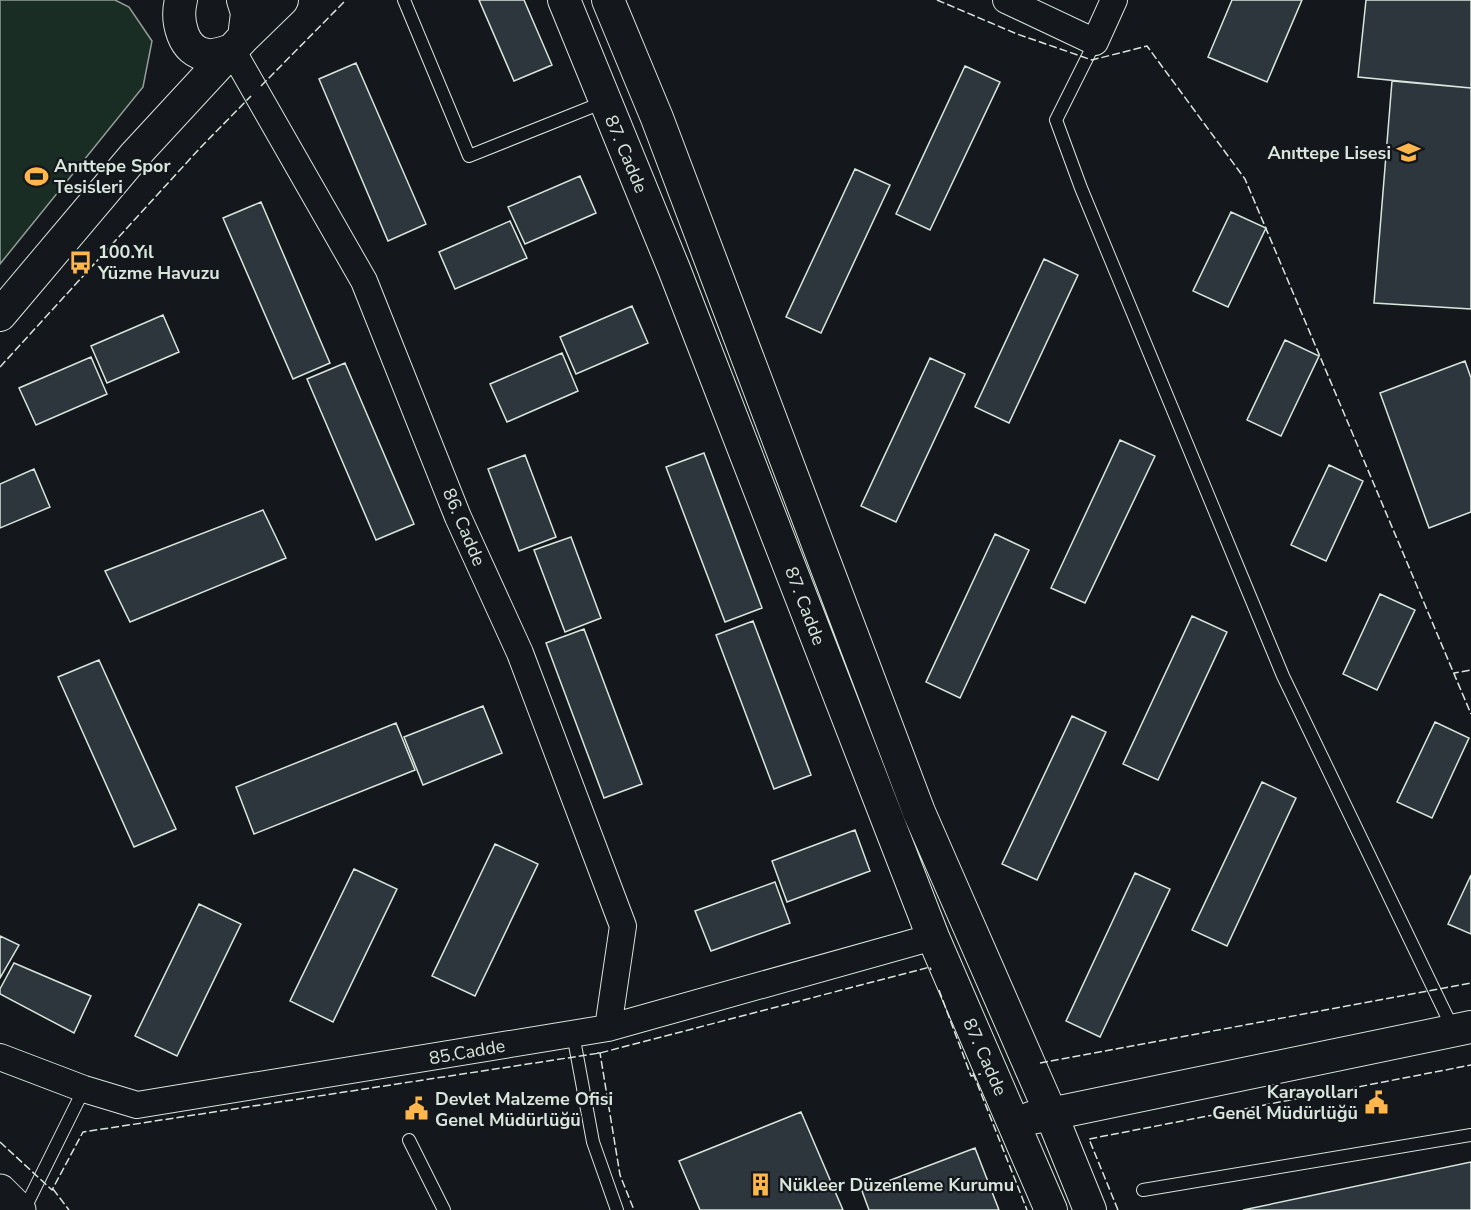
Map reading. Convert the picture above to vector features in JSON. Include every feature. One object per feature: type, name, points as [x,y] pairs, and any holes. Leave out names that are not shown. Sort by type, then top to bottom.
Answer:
[{"type":"main road","points":[[0,1191],[19,1210]]},
{"type":"street","points":[[238,44],[247,13],[243,0]]},
{"type":"street","points":[[0,315],[165,122],[282,0]]},
{"type":"street","name":"87. Cadde","points":[[564,0],[674,269],[933,937],[1051,1210]]},
{"type":"street","name":"87. Cadde","points":[[608,0],[661,129],[919,812],[1051,1114],[1090,1210]]},
{"type":"street","points":[[1006,0],[1095,42],[1114,0]]},
{"type":"street","points":[[180,15],[196,51],[207,55],[238,44]]},
{"type":"street","points":[[165,122],[186,81],[180,15]]},
{"type":"street","name":"86. Cadde","points":[[238,44],[364,281],[458,517],[520,653],[622,926],[608,1028]]},
{"type":"street","name":"85.Cadde","points":[[0,1056],[84,1089],[137,1104],[608,1028],[933,937]]},
{"type":"street","points":[[1013,1122],[1462,1029]]},
{"type":"lane","points":[[404,0],[469,156],[605,102]]},
{"type":"lane","points":[[1095,42],[1056,120],[1104,243],[1283,676],[1462,1029]]},
{"type":"lane","points":[[573,1034],[592,1142],[618,1210]]},
{"type":"lane","points":[[24,1210],[84,1089]]},
{"type":"lane","points":[[1143,1190],[1471,1134]]},
{"type":"lane","points":[[409,1140],[444,1210]]},
{"type":"green space","name":"Anıttepe Spor Tesisleri","points":[[0,0],[115,0],[129,7],[152,41],[143,87],[0,264]]},
{"type":"building","points":[[479,0],[524,0],[552,65],[514,81]]},
{"type":"building","points":[[1232,0],[1302,0],[1267,82],[1208,57]]},
{"type":"building","points":[[1366,0],[1471,0],[1471,88],[1358,77]]},
{"type":"building","points":[[356,63],[426,224],[388,241],[319,79]]},
{"type":"building","points":[[965,66],[1000,82],[930,230],[896,214]]},
{"type":"building","points":[[1392,81],[1471,88],[1471,309],[1374,303]]},
{"type":"building","points":[[855,169],[890,185],[821,333],[786,317]]},
{"type":"building","points":[[580,176],[596,213],[525,244],[508,207]]},
{"type":"building","points":[[261,202],[330,363],[293,379],[223,218]]},
{"type":"building","points":[[1231,212],[1266,228],[1228,307],[1193,291]]},
{"type":"building","points":[[510,221],[527,258],[455,289],[439,252]]},
{"type":"building","points":[[1044,259],[1078,275],[1009,423],[975,407]]},
{"type":"building","points":[[632,306],[648,343],[576,374],[560,337]]},
{"type":"building","points":[[163,315],[179,352],[107,383],[91,346]]},
{"type":"building","points":[[1285,340],[1319,356],[1281,436],[1247,420]]},
{"type":"building","points":[[562,353],[578,391],[507,422],[490,384]]},
{"type":"building","points":[[91,357],[107,394],[36,425],[19,388]]},
{"type":"building","points":[[930,358],[965,374],[896,522],[861,506]]},
{"type":"building","points":[[1465,361],[1471,378],[1471,512],[1429,528],[1380,393]]},
{"type":"building","points":[[345,363],[414,524],[376,540],[307,379]]},
{"type":"building","points":[[1120,440],[1155,456],[1085,603],[1051,588]]},
{"type":"building","points":[[704,453],[762,608],[725,622],[666,467]]},
{"type":"building","points":[[525,455],[556,537],[519,551],[488,469]]},
{"type":"building","points":[[1329,465],[1363,481],[1326,561],[1291,545]]},
{"type":"building","points":[[34,469],[50,507],[0,528],[0,484]]},
{"type":"building","points":[[263,510],[286,558],[130,622],[105,571]]},
{"type":"building","points":[[995,534],[1029,550],[960,698],[926,682]]},
{"type":"building","points":[[571,537],[601,618],[565,632],[534,550]]},
{"type":"building","points":[[1380,594],[1415,610],[1377,690],[1343,674]]},
{"type":"building","points":[[1192,616],[1227,632],[1158,780],[1123,764]]},
{"type":"building","points":[[753,621],[811,775],[774,789],[716,635]]},
{"type":"building","points":[[584,629],[642,784],[604,798],[546,643]]},
{"type":"building","points":[[99,660],[176,829],[134,847],[58,677]]},
{"type":"building","points":[[483,706],[502,753],[423,785],[404,737]]},
{"type":"building","points":[[1072,716],[1106,732],[1037,880],[1002,864]]},
{"type":"building","points":[[1435,722],[1469,738],[1432,818],[1397,802]]},
{"type":"building","points":[[396,723],[415,770],[254,834],[236,787]]},
{"type":"building","points":[[1262,782],[1296,798],[1227,946],[1192,930]]},
{"type":"building","points":[[855,830],[870,871],[787,902],[772,861]]},
{"type":"building","points":[[495,844],[538,864],[475,996],[432,976]]},
{"type":"building","points":[[354,869],[397,889],[333,1022],[290,1001]]},
{"type":"building","points":[[1135,873],[1170,889],[1100,1037],[1066,1021]]},
{"type":"building","points":[[1471,875],[1471,934],[1448,924]]},
{"type":"building","points":[[775,882],[790,923],[711,951],[695,911]]},
{"type":"building","points":[[199,904],[241,924],[177,1056],[135,1036]]},
{"type":"building","points":[[0,936],[19,945],[0,978]]},
{"type":"building","points":[[14,963],[91,996],[74,1033],[0,994],[0,989]]},
{"type":"building","name":"Nükleer Düzenleme Kurumu","points":[[801,1112],[843,1210],[700,1210],[679,1161]]},
{"type":"building","points":[[975,1148],[999,1210],[869,1210],[862,1191]]},
{"type":"building","points":[[1471,1162],[1471,1210],[1243,1210]]},
{"type":"fence","points":[[261,86],[346,0]]},
{"type":"fence","points":[[937,0],[1017,34],[1092,60],[1147,46],[1245,179],[1471,714]]},
{"type":"fence","points":[[0,367],[200,148],[251,96]]},
{"type":"fence","points":[[1455,676],[1454,673],[1471,670]]},
{"type":"fence","points":[[0,1142],[52,1190],[83,1132],[600,1053],[930,967],[931,970]]},
{"type":"fence","points":[[1040,1063],[1471,983]]},
{"type":"fence","points":[[939,990],[971,1076],[981,1074]]},
{"type":"fence","points":[[597,1053],[600,1053],[620,1175],[634,1210]]},
{"type":"fence","points":[[1118,1210],[1089,1139],[1471,1065]]},
{"type":"fence","points":[[973,1073],[1027,1210]]},
{"type":"fence","points":[[53,1189],[69,1210]]},
{"type":"place","name":"Anıttepe Lisesi","points":[[1409,153]]},
{"type":"place","name":"Anıttepe Spor Tesisleri","points":[[36,176]]},
{"type":"place","name":"100.Yıl Yüzme Havuzu","points":[[80,262]]},
{"type":"place","name":"Karayolları Genel Müdürlüğü","points":[[1376,1102]]},
{"type":"place","name":"Devlet Malzeme Ofisi Genel Müdürlüğü","points":[[417,1109]]},
{"type":"place","name":"Nükleer Düzenleme Kurumu","points":[[761,1185]]}]
